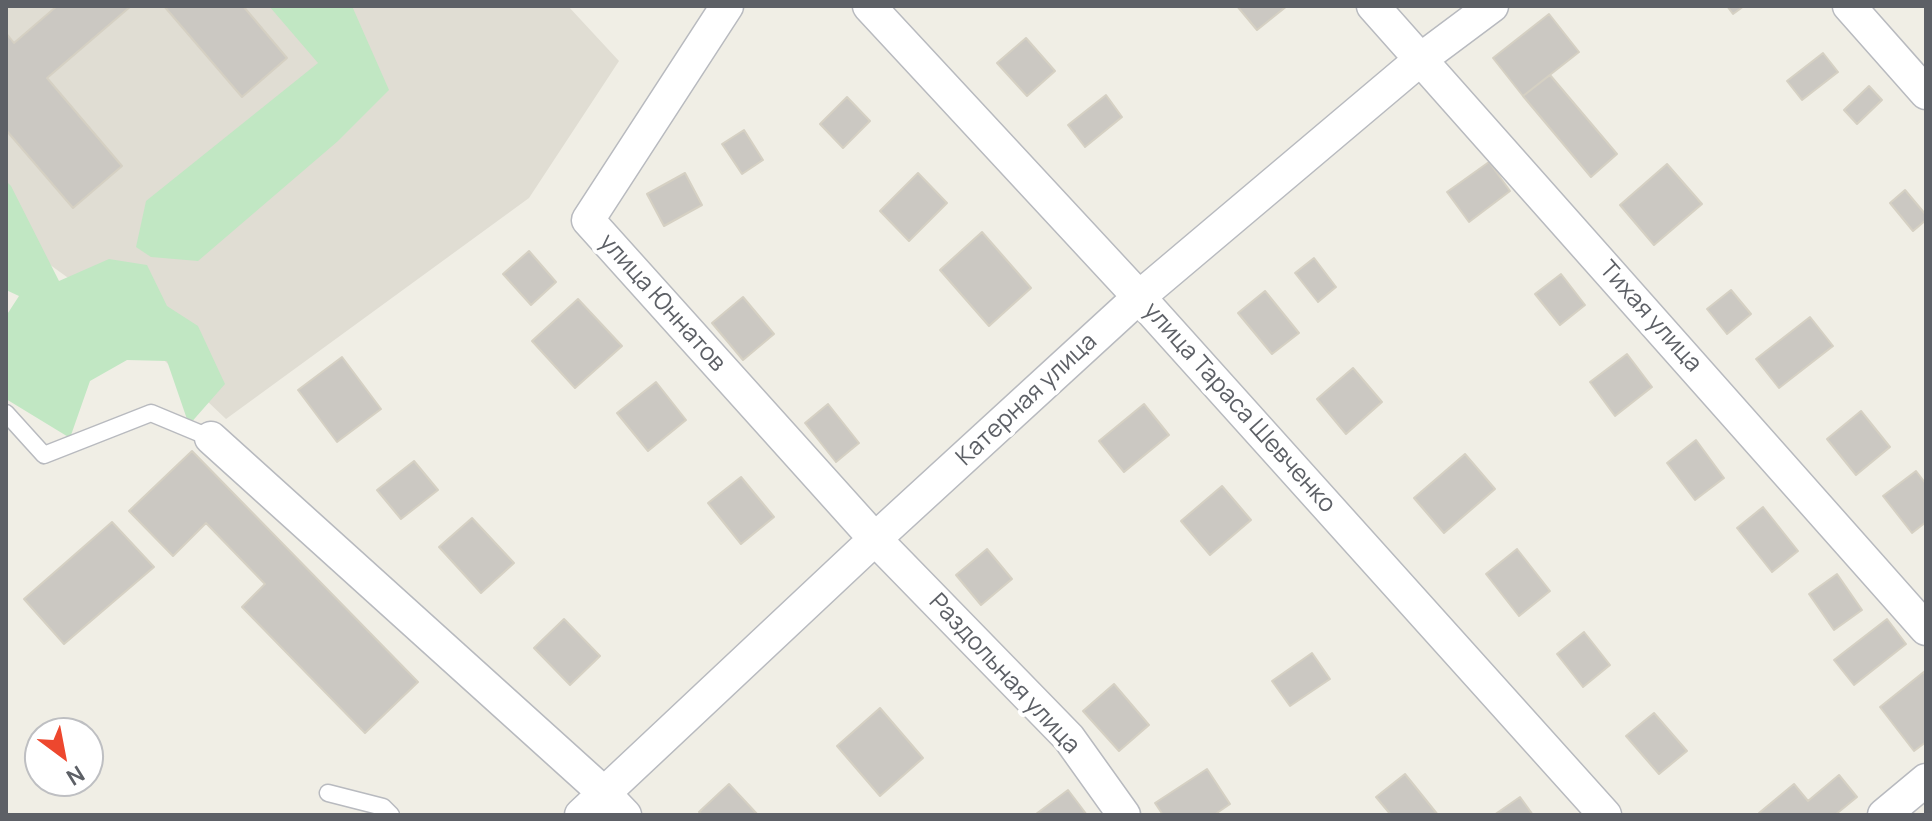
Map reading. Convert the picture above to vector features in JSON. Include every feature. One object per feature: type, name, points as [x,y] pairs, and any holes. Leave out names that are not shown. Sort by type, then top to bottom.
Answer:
[{"type":"street","name":"улица Юннатов","points":[[727,6],[588,220],[875,539]]},
{"type":"street","name":"улица Тараса Шевченко","points":[[869,6],[1139,297],[1605,815]]},
{"type":"street","name":"Тихая улица","points":[[1373,6],[1926,629]]},
{"type":"street","name":"Катерная улица","points":[[581,815],[615,804],[875,539],[1139,297],[1421,59],[1492,6]]},
{"type":"street","points":[[1849,6],[1926,93]]},
{"type":"street","points":[[211,438],[615,804]]},
{"type":"street","name":"Раздольная улица","points":[[875,539],[1069,738],[1124,815]]},
{"type":"street","points":[[1884,815],[1926,780]]},
{"type":"lane","points":[[6,413],[44,455],[151,413],[211,438]]},
{"type":"lane","points":[[328,793],[383,807],[391,815]]},
{"type":"shaded area","points":[[6,6],[568,6],[619,61],[529,198],[226,419],[107,306],[6,233]]},
{"type":"green space","points":[[269,6],[352,6],[389,90],[338,141],[198,261],[151,257],[136,247],[146,201],[318,63]]},
{"type":"green space","points":[[6,181],[59,281],[109,259],[147,265],[167,306],[198,326],[225,384],[189,425],[167,361],[127,360],[90,381],[70,438],[6,399],[6,316],[19,296],[6,290]]},
{"type":"building","points":[[57,6],[131,6],[47,78],[122,166],[73,208],[6,130],[6,33],[14,43]]},
{"type":"building","points":[[164,6],[243,6],[287,58],[242,97]]},
{"type":"building","points":[[1237,6],[1287,6],[1257,30]]},
{"type":"building","points":[[1727,6],[1744,6],[1733,14]]},
{"type":"building","points":[[1549,14],[1579,52],[1523,96],[1493,58]]},
{"type":"building","points":[[1026,38],[1055,71],[1027,96],[997,63]]},
{"type":"building","points":[[1823,53],[1838,72],[1802,100],[1787,81]]},
{"type":"building","points":[[1550,75],[1617,154],[1591,177],[1523,96]]},
{"type":"building","points":[[1869,86],[1882,100],[1857,124],[1844,110]]},
{"type":"building","points":[[1106,95],[1122,117],[1085,147],[1068,125]]},
{"type":"building","points":[[847,97],[870,121],[843,148],[820,124]]},
{"type":"building","points":[[744,130],[763,160],[742,174],[722,144]]},
{"type":"building","points":[[1489,162],[1510,191],[1469,222],[1447,192]]},
{"type":"building","points":[[1667,164],[1702,204],[1654,245],[1620,205]]},
{"type":"building","points":[[685,173],[702,205],[664,226],[647,194]]},
{"type":"building","points":[[918,173],[947,203],[909,241],[880,211]]},
{"type":"building","points":[[1905,190],[1926,215],[1926,220],[1913,231],[1890,203]]},
{"type":"building","points":[[982,232],[1031,288],[989,326],[940,270]]},
{"type":"building","points":[[529,251],[556,282],[531,305],[503,274]]},
{"type":"building","points":[[1314,258],[1336,287],[1318,302],[1295,273]]},
{"type":"building","points":[[1561,274],[1585,305],[1560,325],[1535,294]]},
{"type":"building","points":[[1731,290],[1751,314],[1727,334],[1707,309]]},
{"type":"building","points":[[1265,291],[1299,333],[1272,354],[1238,313]]},
{"type":"building","points":[[743,297],[774,334],[743,360],[712,323]]},
{"type":"building","points":[[578,299],[622,346],[575,388],[532,341]]},
{"type":"building","points":[[1810,317],[1833,346],[1779,388],[1756,359]]},
{"type":"building","points":[[1627,354],[1652,387],[1615,416],[1590,382]]},
{"type":"building","points":[[342,357],[381,409],[337,442],[298,390]]},
{"type":"building","points":[[1353,368],[1382,402],[1346,434],[1317,399]]},
{"type":"building","points":[[656,382],[686,420],[648,451],[617,413]]},
{"type":"building","points":[[828,404],[859,443],[836,462],[805,423]]},
{"type":"building","points":[[1144,404],[1169,435],[1124,472],[1099,441]]},
{"type":"building","points":[[1861,411],[1890,447],[1856,475],[1827,439]]},
{"type":"building","points":[[1696,440],[1724,478],[1695,500],[1667,463]]},
{"type":"building","points":[[192,451],[418,682],[365,733],[242,607],[265,584],[206,523],[173,556],[129,511]]},
{"type":"building","points":[[1465,454],[1495,489],[1444,533],[1414,498]]},
{"type":"building","points":[[414,461],[438,490],[401,519],[377,490]]},
{"type":"building","points":[[1916,471],[1926,484],[1926,522],[1912,533],[1883,496]]},
{"type":"building","points":[[741,477],[774,517],[741,544],[708,503]]},
{"type":"building","points":[[1222,486],[1251,520],[1210,555],[1181,521]]},
{"type":"building","points":[[1763,507],[1798,551],[1772,572],[1737,528]]},
{"type":"building","points":[[472,518],[514,563],[481,593],[439,547]]},
{"type":"building","points":[[112,522],[154,567],[64,644],[24,599]]},
{"type":"building","points":[[987,549],[1012,579],[981,605],[956,575]]},
{"type":"building","points":[[1517,549],[1550,591],[1519,616],[1486,574]]},
{"type":"building","points":[[1837,574],[1862,610],[1834,630],[1809,594]]},
{"type":"building","points":[[564,619],[600,656],[570,685],[534,648]]},
{"type":"building","points":[[1887,619],[1906,644],[1854,685],[1834,660]]},
{"type":"building","points":[[1584,632],[1610,665],[1583,687],[1557,654]]},
{"type":"building","points":[[1312,653],[1330,679],[1290,706],[1272,681]]},
{"type":"building","points":[[1925,671],[1926,742],[1914,751],[1880,707]]},
{"type":"building","points":[[1114,684],[1149,725],[1119,751],[1083,711]]},
{"type":"building","points":[[880,708],[923,758],[880,796],[837,746]]},
{"type":"building","points":[[1654,713],[1687,751],[1659,774],[1626,736]]},
{"type":"building","points":[[1207,769],[1230,804],[1214,815],[1163,815],[1155,803]]},
{"type":"building","points":[[1405,774],[1438,815],[1391,815],[1376,797]]},
{"type":"building","points":[[1839,775],[1857,797],[1835,815],[1759,813],[1794,784],[1808,801]]},
{"type":"building","points":[[729,784],[758,815],[702,815],[699,812]]},
{"type":"building","points":[[1068,790],[1087,815],[1036,814]]},
{"type":"building","points":[[1520,797],[1533,815],[1494,815]]}]
